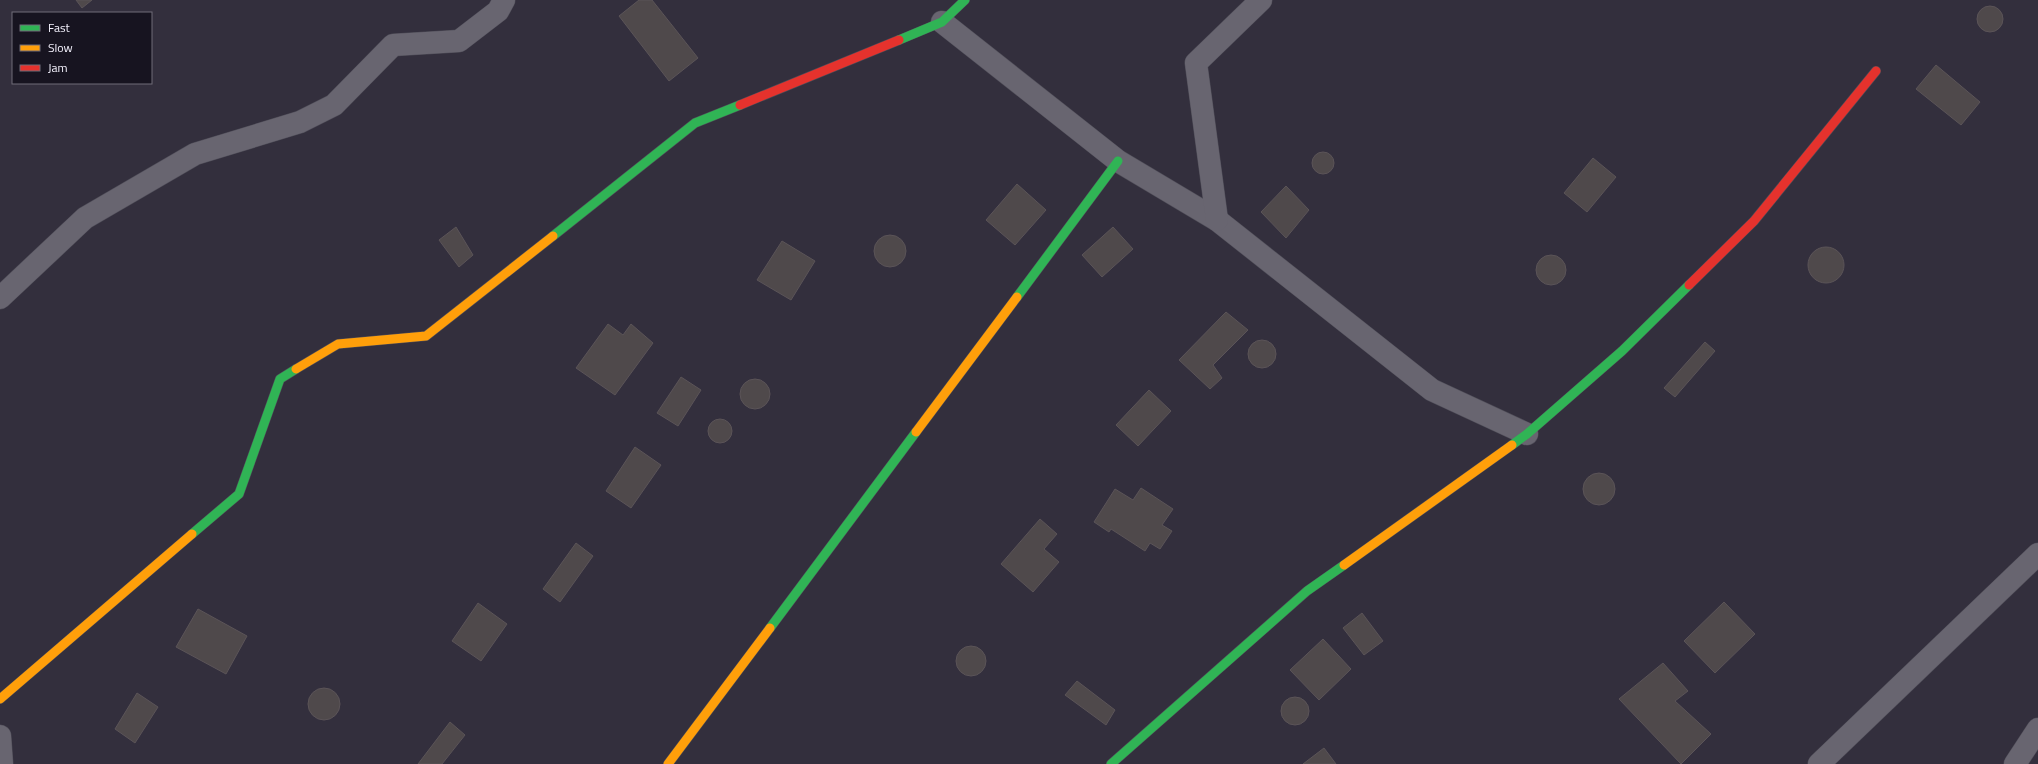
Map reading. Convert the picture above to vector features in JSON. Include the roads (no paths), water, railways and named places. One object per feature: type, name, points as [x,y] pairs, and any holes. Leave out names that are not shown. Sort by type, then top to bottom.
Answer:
[{"type":"street","points":[[0,298],[85,218],[195,154],[300,122],[334,104],[393,45],[459,41],[498,11],[504,0]]},
{"type":"street","points":[[0,699],[239,494],[280,379],[338,344],[426,336],[695,123],[942,22],[965,0]]},
{"type":"street","points":[[1217,220],[1196,63],[1260,0]]},
{"type":"street","points":[[942,22],[1118,162],[1217,220],[1432,390],[1527,434]]},
{"type":"street","points":[[1111,764],[1307,591],[1527,434],[1622,351],[1754,221],[1876,71]]},
{"type":"street","points":[[668,764],[1118,162]]},
{"type":"street","points":[[1819,764],[2038,554]]},
{"type":"street","points":[[2015,764],[2038,729]]},
{"type":"street","points":[[0,736],[2,764]]}]
